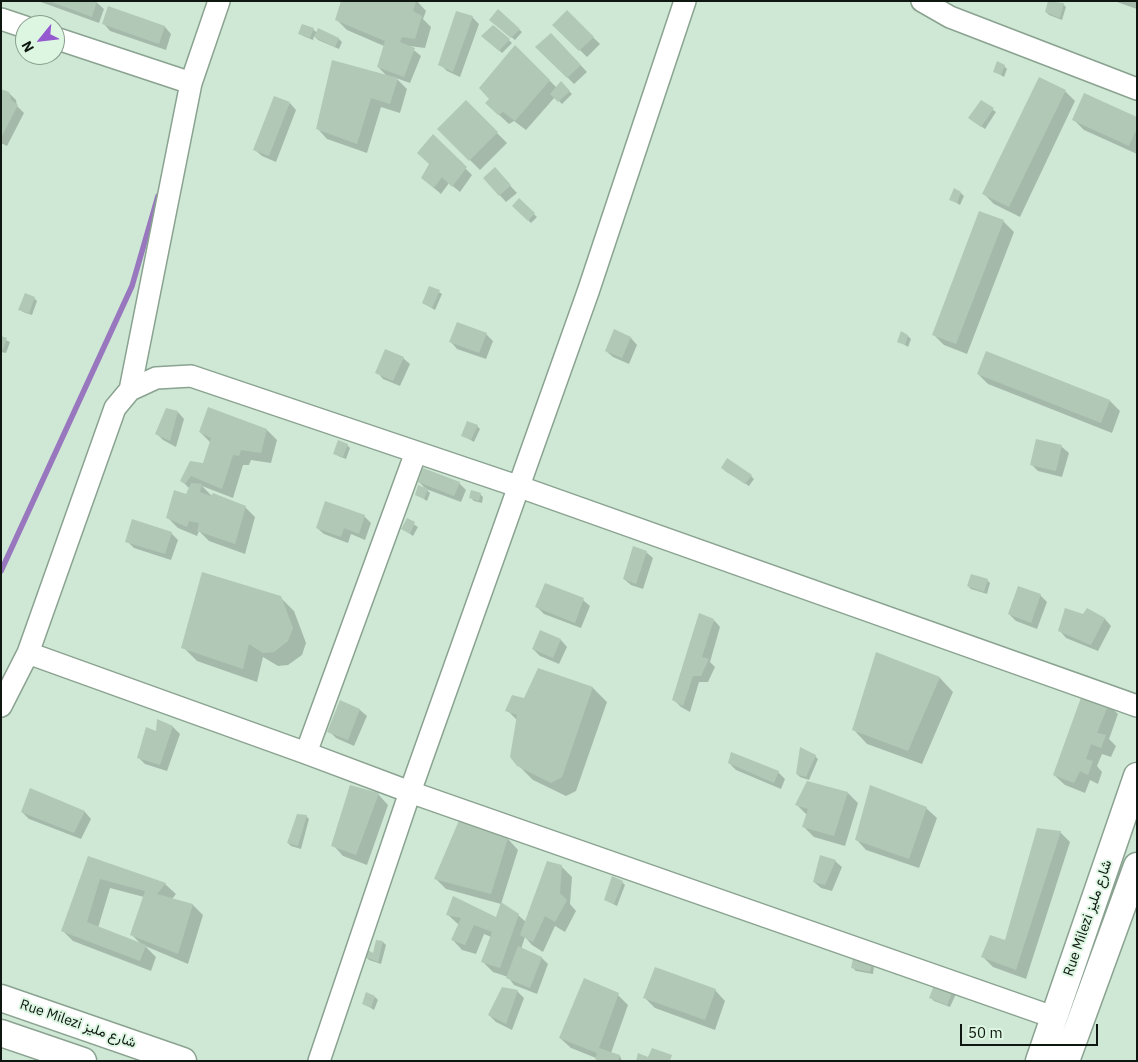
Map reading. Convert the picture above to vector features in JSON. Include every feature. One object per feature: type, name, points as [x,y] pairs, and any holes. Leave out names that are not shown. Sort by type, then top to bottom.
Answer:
[{"type":"street","points":[[130,390],[191,83],[219,1]]},
{"type":"street","points":[[319,1061],[410,792],[588,292],[685,1]]},
{"type":"street","points":[[922,1],[950,17],[1137,89]]},
{"type":"street","points":[[1,19],[15,24]]},
{"type":"street","points":[[65,41],[191,83]]},
{"type":"street","points":[[1,706],[28,653],[115,408],[130,390],[156,378],[191,376],[520,487],[1137,706]]},
{"type":"street","points":[[306,753],[416,452]]},
{"type":"street","points":[[28,653],[410,792],[1054,1017]]},
{"type":"street","name":"Rue Milezi شارع مليز","points":[[1039,1061],[1137,776]]},
{"type":"street","name":"Rue Milezi شارع مليز","points":[[1066,1061],[1137,866]]},
{"type":"street","name":"Rue Milezi شارع مليز","points":[[1,998],[183,1061]]},
{"type":"street","points":[[1,1033],[83,1061]]},
{"type":"building","points":[[49,1],[97,1],[92,17]]},
{"type":"building","points":[[341,1],[416,1],[413,11],[422,16],[415,39],[402,37],[400,42],[415,48],[404,77],[377,67],[385,41],[335,20]]},
{"type":"building","points":[[1048,1],[1064,3],[1060,18],[1045,12]]},
{"type":"building","points":[[108,6],[165,26],[159,44],[102,24]]},
{"type":"building","points":[[498,9],[520,29],[511,38],[489,20]]},
{"type":"building","points":[[567,10],[594,37],[579,51],[552,25]]},
{"type":"building","points":[[456,11],[473,16],[453,72],[438,65]]},
{"type":"building","points":[[302,24],[314,28],[310,38],[298,34]]},
{"type":"building","points":[[493,25],[510,39],[499,51],[481,36]]},
{"type":"building","points":[[318,28],[339,38],[335,47],[314,37]]},
{"type":"building","points":[[551,33],[581,65],[567,78],[535,47]]},
{"type":"building","points":[[515,45],[550,80],[515,121],[503,112],[498,115],[485,103],[489,99],[479,88]]},
{"type":"building","points":[[332,60],[398,78],[390,104],[371,98],[357,144],[316,129]]},
{"type":"building","points":[[997,61],[1005,65],[1001,75],[993,72]]},
{"type":"building","points":[[1039,77],[1066,90],[1009,207],[982,194]]},
{"type":"building","points":[[561,81],[570,91],[558,102],[550,94]]},
{"type":"building","points":[[1,89],[9,92],[11,100],[18,105],[1,138]]},
{"type":"building","points":[[1084,93],[1137,117],[1137,128],[1129,146],[1072,120]]},
{"type":"building","points":[[274,96],[290,102],[269,156],[253,150]]},
{"type":"building","points":[[466,100],[498,132],[469,161],[437,129]]},
{"type":"building","points":[[981,100],[994,108],[981,127],[968,118]]},
{"type":"building","points":[[433,134],[467,167],[452,187],[442,177],[434,188],[421,178],[429,164],[417,153]]},
{"type":"building","points":[[495,167],[511,185],[499,196],[483,178]]},
{"type":"building","points":[[954,188],[961,192],[957,203],[949,200]]},
{"type":"building","points":[[519,198],[535,213],[528,221],[512,206]]},
{"type":"building","points":[[979,211],[1004,220],[956,344],[932,335]]},
{"type":"building","points":[[429,286],[440,290],[432,308],[422,303]]},
{"type":"building","points":[[25,293],[35,297],[29,313],[18,310]]},
{"type":"building","points":[[457,322],[487,333],[479,353],[449,342]]},
{"type":"building","points":[[614,329],[631,337],[622,358],[605,351]]},
{"type":"building","points":[[901,331],[908,335],[905,345],[897,342]]},
{"type":"building","points":[[1,336],[7,338],[3,350],[1,350]]},
{"type":"building","points":[[385,349],[404,357],[393,381],[375,373]]},
{"type":"building","points":[[986,351],[1110,400],[1101,423],[977,374]]},
{"type":"building","points":[[208,407],[267,429],[261,453],[241,450],[239,456],[233,455],[222,489],[191,476],[185,484],[180,481],[190,461],[203,463],[211,438],[199,432]]},
{"type":"building","points":[[166,408],[178,411],[170,441],[155,434]]},
{"type":"building","points":[[467,421],[478,425],[471,440],[461,436]]},
{"type":"building","points":[[1036,439],[1062,445],[1056,471],[1030,465]]},
{"type":"building","points":[[338,440],[348,444],[343,457],[333,454]]},
{"type":"building","points":[[727,458],[752,475],[745,484],[721,468]]},
{"type":"building","points":[[423,468],[460,482],[454,496],[418,482]]},
{"type":"building","points":[[191,483],[202,484],[200,492],[211,496],[213,493],[246,506],[235,544],[197,531],[199,523],[189,521],[187,527],[166,518],[174,490],[186,494]]},
{"type":"building","points":[[418,485],[428,489],[424,499],[415,495]]},
{"type":"building","points":[[471,490],[481,493],[479,501],[469,498]]},
{"type":"building","points":[[325,501],[365,515],[359,534],[344,528],[341,537],[316,528]]},
{"type":"building","points":[[407,518],[415,522],[410,534],[401,529]]},
{"type":"building","points":[[132,519],[172,532],[165,554],[125,542]]},
{"type":"building","points":[[633,546],[647,551],[636,584],[623,579]]},
{"type":"building","points":[[202,572],[281,596],[293,628],[288,641],[274,652],[263,653],[249,644],[243,669],[181,648]]},
{"type":"building","points":[[971,574],[988,579],[984,592],[967,586]]},
{"type":"building","points":[[545,583],[584,598],[575,623],[535,607]]},
{"type":"building","points":[[1018,586],[1041,594],[1031,623],[1008,614]]},
{"type":"building","points":[[1065,608],[1083,614],[1087,608],[1105,618],[1091,645],[1058,631]]},
{"type":"building","points":[[699,613],[714,619],[702,657],[709,659],[701,676],[693,676],[683,706],[672,700]]},
{"type":"building","points":[[540,630],[561,639],[553,658],[532,649]]},
{"type":"building","points":[[876,652],[940,677],[908,751],[852,730]]},
{"type":"building","points":[[538,668],[593,687],[562,777],[551,783],[517,766],[510,757],[517,715],[505,711],[512,695],[524,698]]},
{"type":"building","points":[[1083,692],[1109,703],[1097,733],[1106,735],[1101,748],[1091,744],[1086,759],[1093,761],[1088,775],[1080,771],[1074,783],[1053,775]]},
{"type":"building","points":[[340,700],[360,709],[348,740],[327,732]]},
{"type":"building","points":[[157,719],[173,726],[160,765],[137,758],[146,727],[156,731]]},
{"type":"building","points":[[800,747],[816,755],[806,777],[796,774]]},
{"type":"building","points":[[731,752],[779,771],[774,783],[728,763]]},
{"type":"building","points":[[807,781],[848,792],[834,836],[802,827],[808,809],[795,805]]},
{"type":"building","points":[[350,785],[379,793],[356,855],[331,846]]},
{"type":"building","points":[[870,785],[927,807],[909,859],[855,840]]},
{"type":"building","points":[[30,788],[85,811],[74,833],[21,812]]},
{"type":"building","points":[[297,814],[307,815],[298,846],[287,843]]},
{"type":"building","points":[[460,818],[508,838],[491,894],[434,879]]},
{"type":"building","points":[[1037,828],[1061,831],[1016,970],[981,957],[990,935],[1005,940]]},
{"type":"building","points":[[820,855],[836,860],[825,885],[813,882]]},
{"type":"building","points":[[88,856],[166,883],[157,894],[193,904],[178,954],[130,935],[145,891],[100,879],[87,922],[146,945],[140,961],[61,931]]},
{"type":"building","points":[[547,861],[562,865],[560,893],[567,900],[555,922],[545,916],[533,942],[520,935]]},
{"type":"building","points":[[612,876],[623,881],[614,904],[604,900]]},
{"type":"building","points":[[453,896],[496,917],[501,902],[519,914],[500,968],[481,962],[492,932],[474,925],[465,945],[451,940],[461,918],[446,915]]},
{"type":"building","points":[[376,940],[383,941],[378,962],[365,957],[368,950],[373,953]]},
{"type":"building","points":[[518,946],[542,957],[530,988],[506,978]]},
{"type":"building","points":[[853,958],[872,962],[870,972],[851,968]]},
{"type":"building","points":[[655,967],[716,989],[705,1020],[643,998]]},
{"type":"building","points":[[584,978],[619,993],[599,1048],[620,1055],[618,1061],[600,1061],[595,1059],[597,1053],[559,1038]]},
{"type":"building","points":[[935,983],[953,990],[947,1005],[929,998]]},
{"type":"building","points":[[502,987],[518,990],[506,1024],[488,1015]]},
{"type":"building","points":[[366,992],[375,996],[371,1008],[362,1004]]},
{"type":"building","points":[[652,1048],[672,1055],[670,1061],[636,1061],[638,1053],[648,1057]]},
{"type":"waterway","points":[[1,571],[132,286],[158,196]]}]
